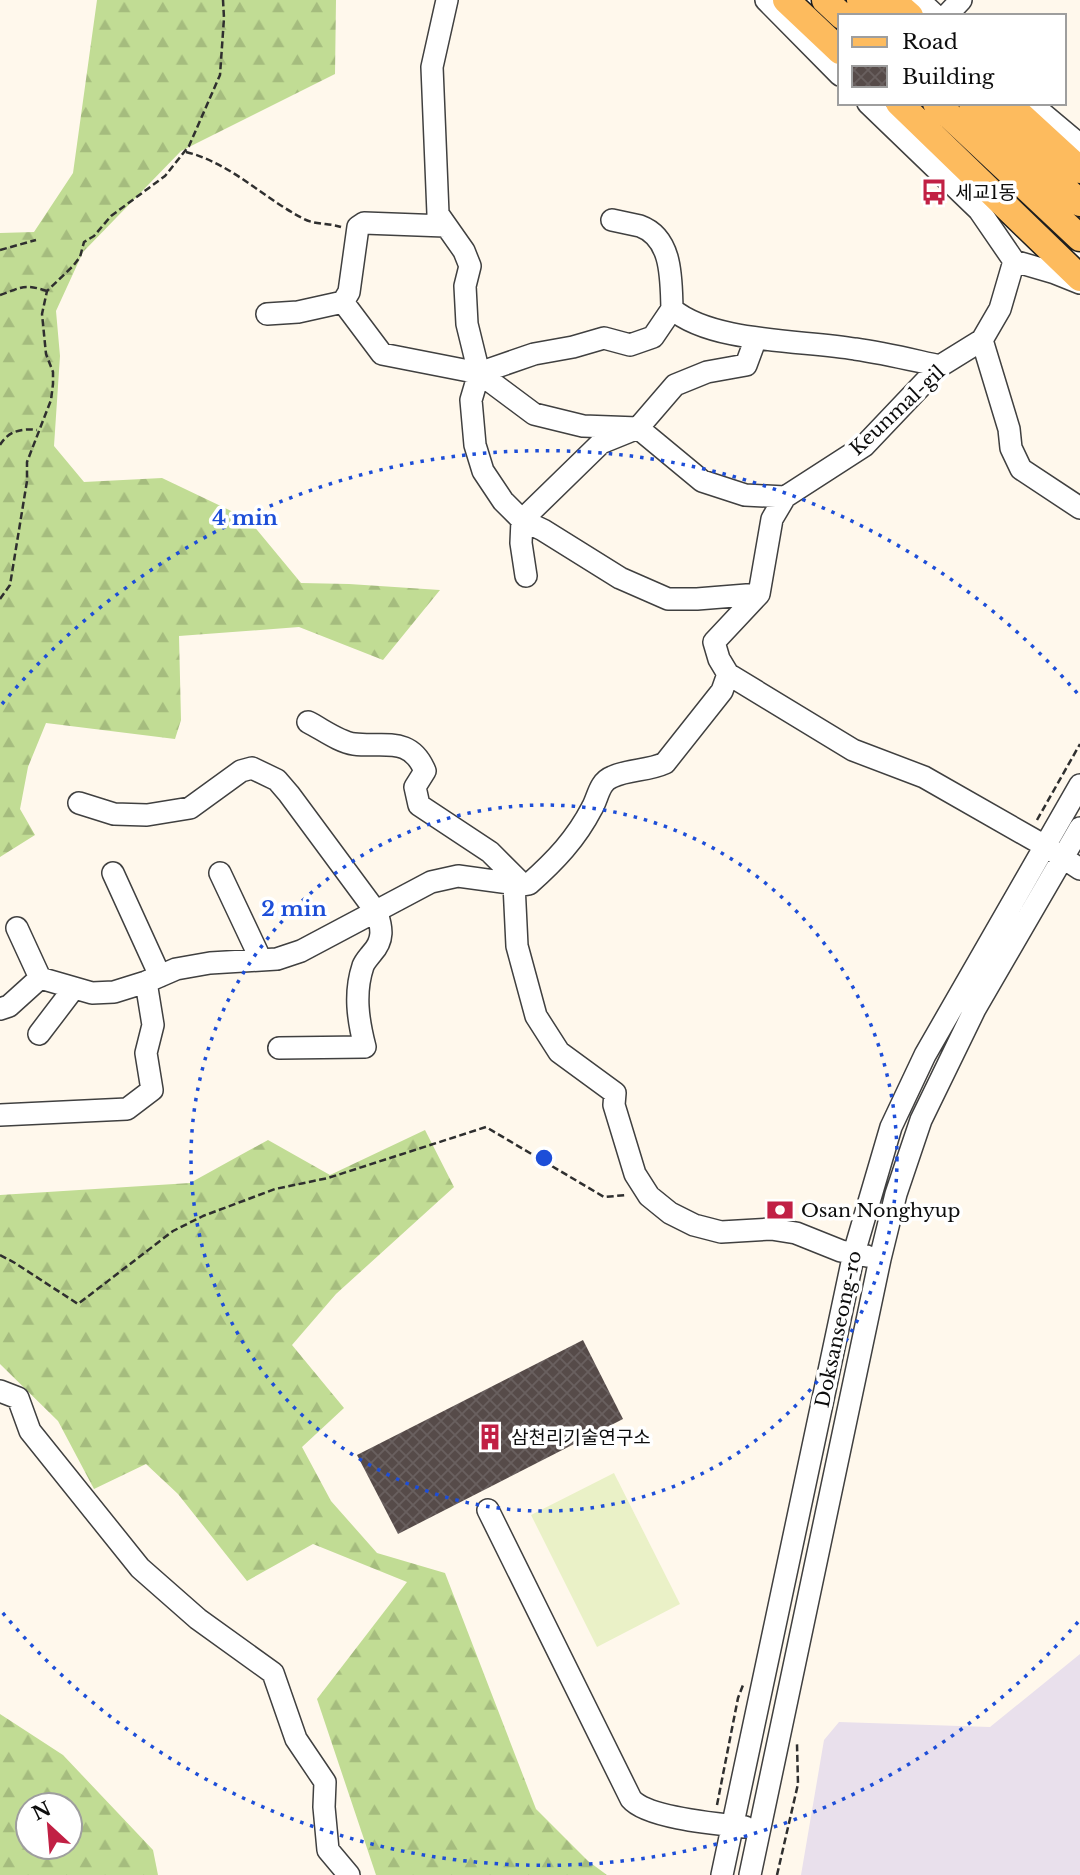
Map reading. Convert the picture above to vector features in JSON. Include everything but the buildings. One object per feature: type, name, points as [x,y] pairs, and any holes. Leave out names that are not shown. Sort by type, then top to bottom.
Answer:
[{"type":"main road","points":[[786,0],[838,49]]},
{"type":"main road","points":[[825,0],[840,14]]},
{"type":"main road","points":[[860,0],[875,14]]},
{"type":"main road","points":[[892,0],[908,14]]},
{"type":"main road","points":[[901,105],[1080,281]]},
{"type":"main road","points":[[938,105],[1080,238]]},
{"type":"main road","points":[[974,105],[1080,203]]},
{"type":"main road","points":[[1009,105],[1080,170]]},
{"type":"street","points":[[447,0],[432,68],[438,214],[464,251],[470,266],[465,286],[467,324],[478,373],[471,400],[475,445],[483,471],[503,501],[522,520],[620,578],[668,599],[758,594]]},
{"type":"street","points":[[766,0],[811,38],[838,72]]},
{"type":"street","points":[[919,0],[934,14]]},
{"type":"street","points":[[948,14],[961,0]]},
{"type":"street","points":[[870,105],[979,210],[1014,261],[1080,281]]},
{"type":"street","points":[[1032,105],[1080,145]]},
{"type":"street","points":[[478,373],[534,354],[604,338],[630,345],[653,337],[672,309],[669,262],[656,236],[642,227],[612,220]]},
{"type":"street","points":[[267,314],[298,312],[343,302],[349,292],[358,226],[364,223],[445,226]]},
{"type":"street","name":"Keunmal-gil","points":[[785,497],[864,446],[940,366],[982,340],[1000,309],[1014,261]]},
{"type":"street","points":[[343,302],[382,354],[478,373],[534,414],[583,426],[638,428],[702,481],[744,495],[785,497],[772,519],[758,594],[714,642],[719,659],[729,674],[853,750],[924,776],[1063,857]]},
{"type":"street","points":[[672,309],[684,319],[756,338],[855,348],[940,366]]},
{"type":"street","points":[[526,576],[521,543],[522,520],[601,443],[638,428],[675,385],[707,372],[746,365],[756,338]]},
{"type":"street","points":[[982,340],[1009,429],[1011,448],[1021,469],[1080,508]]},
{"type":"street","points":[[18,928],[40,978],[92,993],[114,992],[187,967],[277,959],[301,951],[431,882],[458,876],[529,884],[560,856],[592,808],[601,786],[611,777],[651,769],[665,762],[722,691],[729,674]]},
{"type":"street","points":[[308,722],[352,744],[382,743],[401,746],[413,754],[420,760],[425,771],[415,787],[419,804],[490,852],[518,884],[517,946],[536,1016],[559,1052],[615,1093],[614,1105],[621,1132],[635,1174],[646,1193],[670,1213],[694,1225],[721,1232],[771,1229],[796,1233],[853,1253],[880,1259]]},
{"type":"street","points":[[79,803],[114,814],[147,816],[190,808],[241,771],[252,768],[277,780],[377,913],[382,928],[379,946],[364,963],[357,992],[359,1023],[365,1046],[279,1048]]},
{"type":"street","name":"Doksanseong-ro","points":[[722,1875],[853,1253],[891,1127],[925,1055],[1063,857],[1080,785]]},
{"type":"street","name":"Doksanseong-ro","points":[[750,1875],[880,1259],[897,1194],[921,1120],[975,1009],[1080,828]]},
{"type":"street","points":[[0,1115],[127,1109],[152,1090],[146,1053],[153,1025],[153,979],[113,873]]},
{"type":"street","points":[[220,873],[261,960]]},
{"type":"street","points":[[0,1009],[9,1006],[40,978]]},
{"type":"street","points":[[39,1034],[74,988]]},
{"type":"street","points":[[0,1391],[18,1398],[30,1431],[140,1568],[198,1619],[273,1673],[296,1740],[326,1782],[324,1807],[328,1850],[349,1875]]},
{"type":"street","points":[[488,1510],[631,1799],[646,1811],[731,1826],[760,1828]]},
{"type":"path","points":[[0,599],[10,585],[27,481],[27,462],[37,430],[51,400],[53,372],[47,354],[42,314],[47,291],[73,266],[84,242],[94,236],[104,222],[165,176],[186,152],[220,75],[223,0]]},
{"type":"path","points":[[186,152],[223,166],[304,219],[346,228],[356,235]]},
{"type":"path","points":[[0,250],[36,240]]},
{"type":"path","points":[[0,295],[21,286],[47,291]]},
{"type":"path","points":[[0,445],[12,433],[37,430]]},
{"type":"path","points":[[0,1255],[78,1304],[173,1231],[203,1216],[275,1189],[328,1178],[486,1126],[604,1198],[646,1193]]},
{"type":"path","points":[[777,1875],[798,1784],[796,1733]]},
{"type":"shaded area","points":[[1080,1654],[1080,1875],[801,1875],[824,1740],[839,1722],[990,1727]]},
{"type":"green space","points":[[97,0],[336,0],[335,74],[181,151],[83,252],[56,311],[60,356],[54,446],[84,482],[162,478],[248,519],[301,583],[440,590],[383,660],[299,627],[179,636],[181,720],[175,739],[46,723],[28,767],[20,809],[35,835],[0,857],[0,233],[34,232],[73,173]]},
{"type":"green space","points":[[425,1130],[454,1187],[336,1294],[292,1345],[344,1408],[302,1447],[331,1501],[377,1553],[445,1573],[536,1809],[588,1861],[607,1875],[376,1875],[317,1699],[407,1582],[313,1544],[247,1581],[178,1494],[146,1464],[94,1489],[58,1421],[0,1364],[0,1195],[190,1183],[268,1140],[330,1175]]},
{"type":"green space","points":[[614,1473],[680,1604],[597,1647],[531,1515]]},
{"type":"green space","points":[[0,1714],[63,1755],[153,1850],[158,1875],[0,1875]]},
{"type":"place","name":"세교1동","points":[[934,192]]},
{"type":"place","name":"Osan Nonghyup","points":[[780,1210]]},
{"type":"place","name":"삼천리기술연구소","points":[[490,1437]]}]
